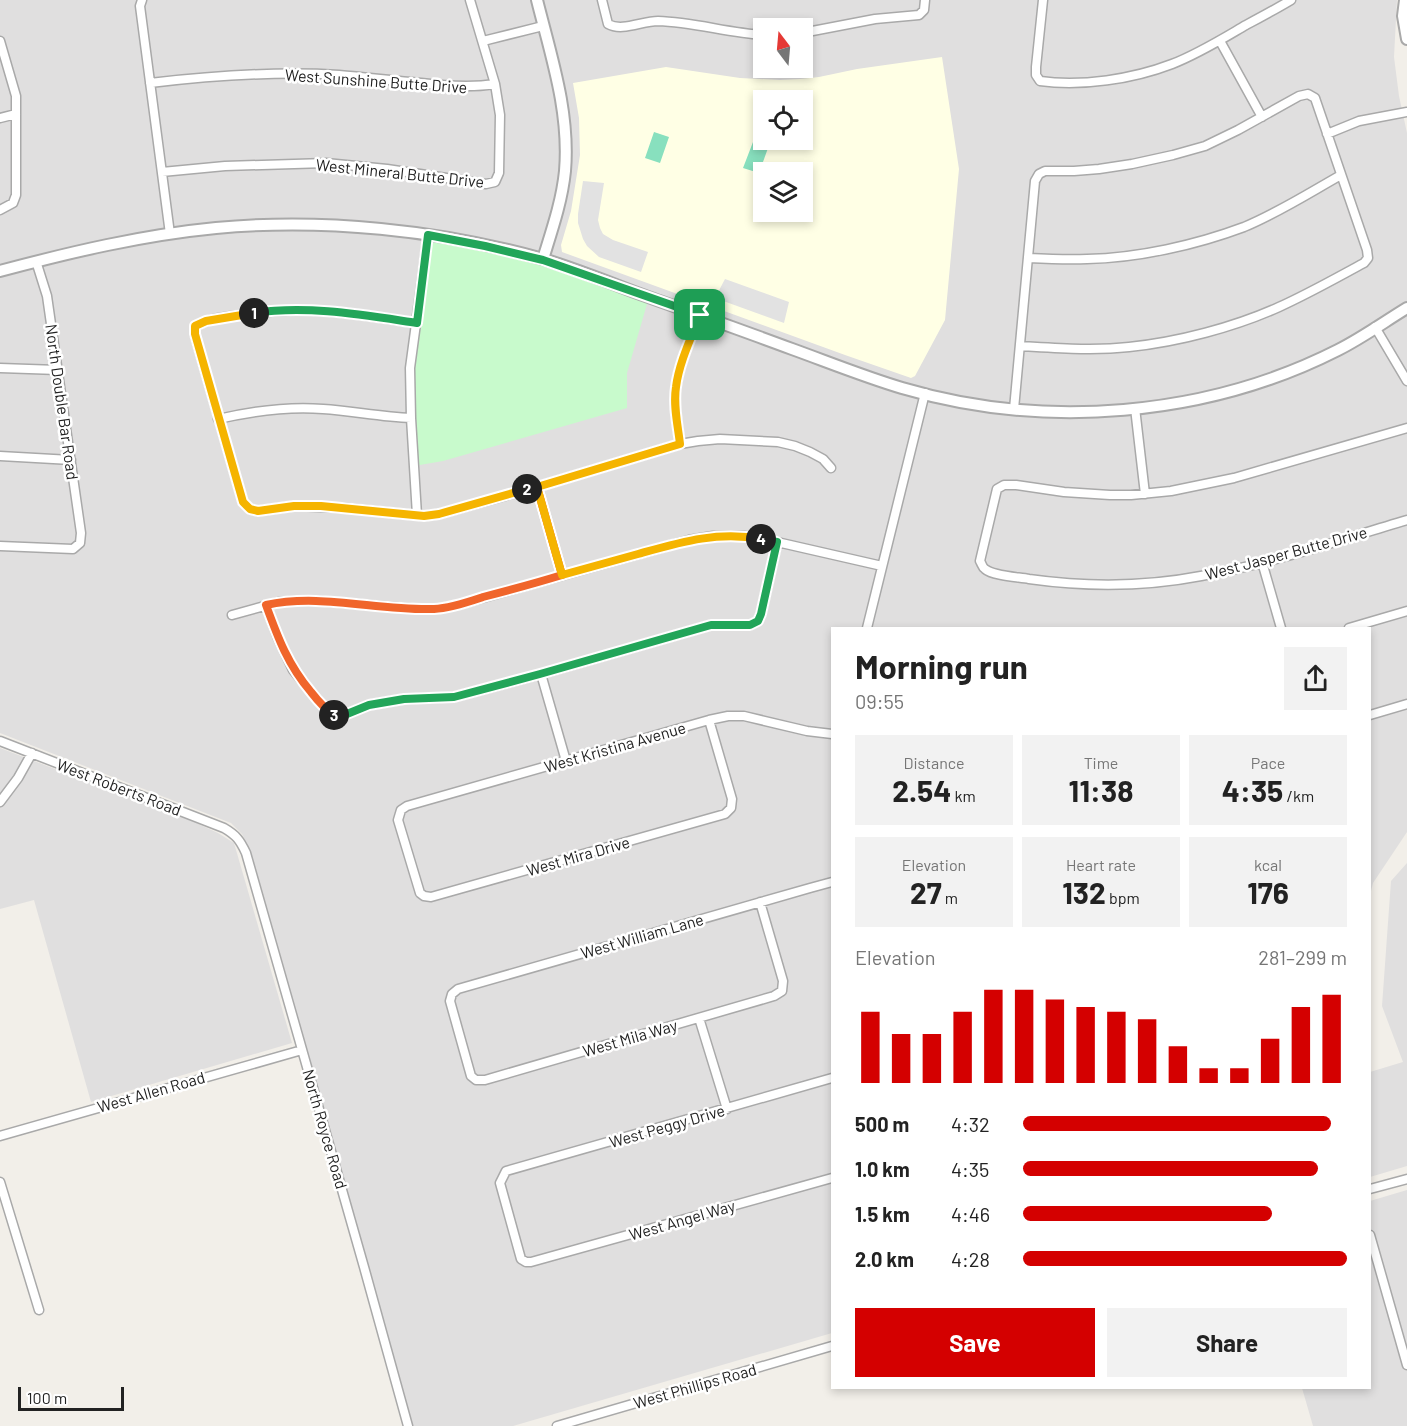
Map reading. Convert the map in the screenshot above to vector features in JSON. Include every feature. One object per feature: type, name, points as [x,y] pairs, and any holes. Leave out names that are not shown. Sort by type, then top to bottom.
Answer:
[{"type":"street","points":[[142,0],[140,6],[170,234]]},
{"type":"street","points":[[470,0],[495,84]]},
{"type":"street","points":[[537,0],[559,87],[564,115],[565,143],[565,171],[560,200],[543,260]]},
{"type":"street","points":[[602,0],[608,24],[615,27],[648,21],[668,22],[753,34]]},
{"type":"street","points":[[813,31],[919,15],[924,10],[925,0]]},
{"type":"street","points":[[1043,0],[1036,75],[1040,81],[1056,83],[1098,81],[1134,75],[1172,64],[1220,41],[1291,0]]},
{"type":"street","points":[[1405,0],[1403,16],[1407,39]]},
{"type":"street","points":[[483,41],[543,26]]},
{"type":"street","points":[[0,41],[16,96],[16,195],[13,203],[0,210]]},
{"type":"street","points":[[1220,41],[1262,117]]},
{"type":"street","name":"West Sunshine Butte Drive","points":[[150,83],[204,77],[292,74],[337,75],[457,87],[495,84]]},
{"type":"street","name":"West Mineral Butte Drive","points":[[162,172],[225,166],[326,163],[387,169],[486,184],[495,182],[499,173],[500,115],[495,84]]},
{"type":"street","points":[[1014,409],[1035,181],[1039,174],[1045,171],[1099,169],[1173,155],[1205,146],[1299,96],[1308,94],[1315,98],[1367,250],[1368,258],[1364,263],[1278,307],[1243,321],[1202,333],[1128,347],[1080,350],[1020,346]]},
{"type":"street","points":[[1327,134],[1359,122],[1407,112]]},
{"type":"street","points":[[0,118],[16,114]]},
{"type":"street","points":[[1028,258],[1119,257],[1185,245],[1244,227],[1277,212],[1341,175]]},
{"type":"street","points":[[0,271],[91,248],[218,228],[319,225],[428,235],[543,260],[906,389],[970,403],[1052,412],[1099,412],[1158,406],[1245,388],[1340,349],[1407,308]]},
{"type":"street","points":[[417,515],[410,368],[428,235]]},
{"type":"street","name":"North Double Bar Road","points":[[0,546],[73,549],[80,543],[81,533],[47,296],[36,261]]},
{"type":"street","points":[[417,323],[323,311],[291,311],[224,317],[195,326],[195,334],[218,419],[243,502],[250,509],[258,511],[294,506],[321,506],[417,515],[439,514],[680,444],[720,439],[778,442],[795,446],[823,459],[831,468]]},
{"type":"street","points":[[680,444],[675,409],[675,388],[700,315]]},
{"type":"street","points":[[1375,327],[1407,381]]},
{"type":"street","points":[[0,368],[58,370]]},
{"type":"street","points":[[867,627],[925,393]]},
{"type":"street","points":[[218,419],[254,411],[285,408],[324,409],[411,418]]},
{"type":"street","points":[[1135,408],[1145,494],[1191,488],[1234,478],[1407,428]]},
{"type":"street","points":[[0,456],[71,460]]},
{"type":"street","name":"West Jasper Butte Drive","points":[[1145,494],[1075,493],[1004,485],[998,489],[980,561],[985,569],[994,573],[1042,581],[1104,585],[1171,581],[1225,572],[1407,520]]},
{"type":"street","points":[[537,487],[562,575]]},
{"type":"street","points":[[232,615],[266,605],[296,601],[438,609],[689,540],[713,536],[744,536],[882,566]]},
{"type":"street","points":[[266,605],[293,670],[324,707],[333,715],[342,716],[369,705],[404,699],[454,697],[711,625],[750,625],[758,621],[761,614],[777,542]]},
{"type":"street","points":[[1262,562],[1281,627]]},
{"type":"street","points":[[1351,627],[1407,611]]},
{"type":"street","points":[[540,674],[566,760]]},
{"type":"street","points":[[1371,715],[1407,704]]},
{"type":"street","name":"West Kristina Avenue","points":[[424,896],[420,893],[398,820],[401,810],[407,806],[728,716],[744,716],[807,731],[831,734]]},
{"type":"street","name":"West Mira Drive","points":[[424,896],[431,897],[725,814],[731,808],[732,799],[709,720]]},
{"type":"street","name":"West Roberts Road","points":[[0,741],[224,828],[236,835]]},
{"type":"street","points":[[0,802],[18,778],[32,753]]},
{"type":"street","name":"North Royce Road","points":[[236,835],[246,853],[408,1426]]},
{"type":"street","name":"West William Lane","points":[[476,1080],[471,1076],[450,1001],[452,994],[459,989],[831,882]]},
{"type":"street","name":"West Mila Way","points":[[476,1080],[485,1080],[699,1018],[774,996],[782,991],[783,981],[760,902]]},
{"type":"street","points":[[699,1018],[727,1109]]},
{"type":"street","name":"West Allen Road","points":[[0,1136],[302,1050]]},
{"type":"street","name":"West Peggy Drive","points":[[531,1262],[521,1259],[500,1183],[506,1171],[831,1078]]},
{"type":"street","name":"West Angel Way","points":[[531,1262],[831,1178]]},
{"type":"street","points":[[1371,1190],[1407,1179]]},
{"type":"street","points":[[0,1182],[39,1310]]},
{"type":"street","points":[[1371,1239],[1407,1365]]},
{"type":"street","name":"West Phillips Road","points":[[557,1426],[831,1346]]},
{"type":"shaded area","points":[[0,0],[1397,0],[1394,57],[1407,133],[1407,832],[1373,883],[1371,891],[1371,627],[831,627],[831,1333],[513,1426],[413,1426],[251,852],[242,834],[231,823],[0,733]]},
{"type":"shaded area","points":[[942,57],[959,169],[945,320],[915,376],[911,378],[562,252],[561,245],[571,211],[580,155],[579,118],[573,83],[666,67],[740,78],[780,80],[819,77]]},
{"type":"shaded area","points":[[583,181],[604,183],[598,220],[603,234],[613,240],[648,252],[641,272],[599,257],[587,246],[578,223]]},
{"type":"shaded area","points":[[725,279],[789,302],[784,323],[715,298]]},
{"type":"shaded area","points":[[0,748],[194,822],[234,843],[292,1043],[91,1102],[34,900],[0,909]]},
{"type":"shaded area","points":[[1407,863],[1407,1166],[1371,1177],[1371,1072],[1403,1062],[1382,1006],[1391,881]]},
{"type":"shaded area","points":[[1407,1190],[1407,1426],[1313,1426],[1302,1389],[1371,1389],[1371,1201]]},
{"type":"green space","points":[[654,132],[669,137],[660,163],[645,158]]},
{"type":"green space","points":[[753,142],[753,150],[767,150],[763,162],[753,162],[753,171],[743,168]]},
{"type":"green space","points":[[428,235],[485,246],[649,297],[627,373],[627,408],[443,461],[414,466],[410,388]]},
{"type":"route","points":[[700,315],[543,260],[428,235],[417,323],[323,311],[291,311],[224,317],[195,326],[195,334],[218,419],[243,502],[250,509],[258,511],[294,506],[321,506],[424,516],[537,487],[562,575],[438,609],[319,601],[279,602],[266,605],[293,670],[324,707],[333,715],[342,716],[369,705],[404,699],[454,697],[711,625],[750,625],[758,621],[777,542],[744,536],[713,536],[689,540],[562,575],[550,531],[537,487],[680,444],[675,409],[675,388],[700,315]]}]
